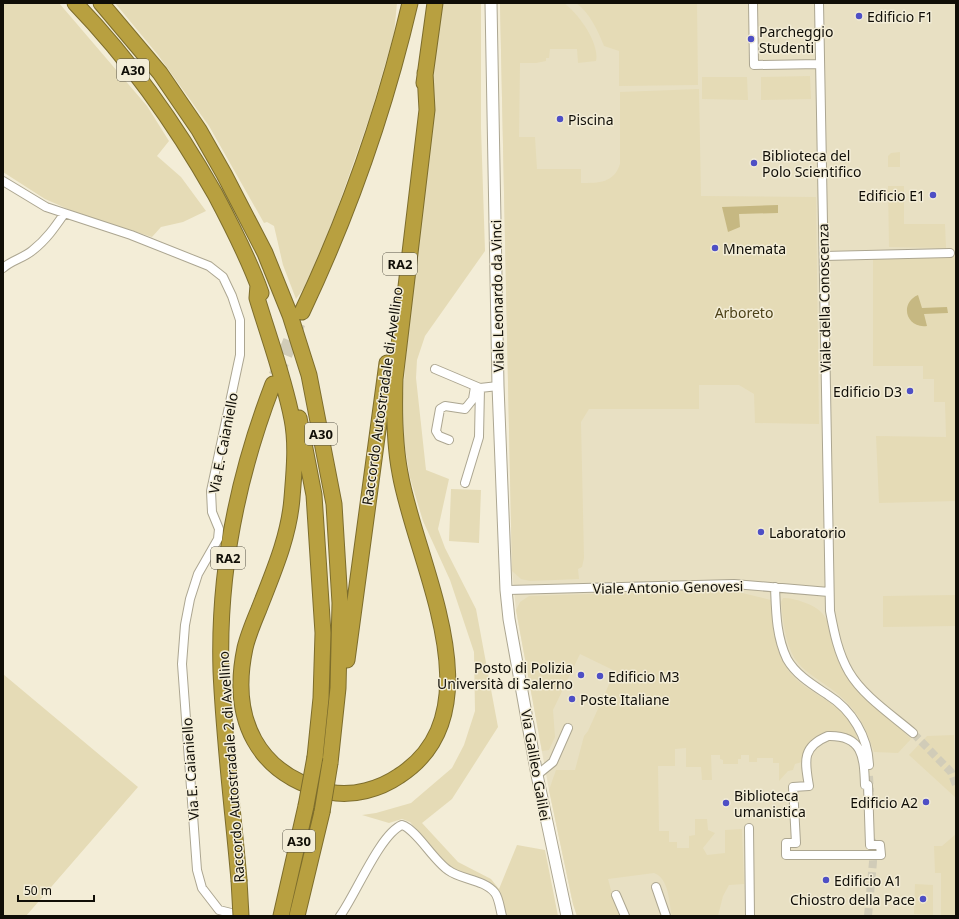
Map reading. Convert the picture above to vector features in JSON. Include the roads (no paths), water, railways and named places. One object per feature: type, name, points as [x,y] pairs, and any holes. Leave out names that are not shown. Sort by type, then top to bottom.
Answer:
[{"type":"highway","name":"A30","points":[[75,3],[144,84],[184,142],[244,251],[288,368],[305,442],[314,495],[323,633],[321,698],[315,757],[306,806],[281,916]]},
{"type":"highway","name":"A30","points":[[101,3],[160,73],[199,130],[224,174],[265,253],[290,315],[309,376],[334,504],[340,603],[340,650],[336,712],[322,812],[297,916]]},
{"type":"highway","points":[[302,312],[328,259],[359,176],[381,112],[410,3]]},
{"type":"highway","name":"Raccordo Autostradale di Avellino","points":[[336,712],[349,652],[435,3]]},
{"type":"highway","points":[[258,285],[257,298],[293,422],[294,460],[292,500],[287,530],[245,647],[242,698],[254,743],[268,761],[292,780],[313,788],[336,794],[356,793],[388,784],[414,767],[437,737],[447,702],[447,657],[442,624],[412,525],[400,475],[394,417],[394,379],[427,110],[425,73]]},
{"type":"highway","name":"Raccordo Autostradale 2 di Avellino","points":[[242,916],[221,670],[223,608],[229,544],[243,477],[256,430],[273,384]]},
{"type":"street","name":"Viale Leonardo da Vinci","points":[[492,3],[498,386],[506,590]]},
{"type":"street","points":[[753,3],[754,65],[820,64]]},
{"type":"street","name":"Viale della Conoscenza","points":[[819,3],[830,611],[835,637],[842,659],[850,673],[864,691],[913,734]]},
{"type":"street","name":"Via E. Caianiello","points":[[3,182],[46,207],[131,235],[209,266],[223,277],[232,296],[240,320],[240,355],[211,491],[212,512],[219,529],[218,539],[198,574],[190,599],[185,625],[182,664],[197,870],[202,888],[219,910],[242,916]]},
{"type":"street","points":[[3,268],[32,251],[49,235],[64,214]]},
{"type":"street","points":[[824,256],[950,253]]},
{"type":"street","points":[[435,369],[477,387],[498,386]]},
{"type":"street","points":[[449,440],[439,436],[436,431],[440,409],[445,406],[466,409],[473,399],[477,387]]},
{"type":"street","points":[[465,483],[478,437],[477,387]]},
{"type":"street","name":"Viale Antonio Genovesi","points":[[506,590],[734,584],[829,592]]},
{"type":"street","points":[[776,587],[776,622],[787,659],[797,672],[841,705],[858,726],[869,757],[869,776]]},
{"type":"street","name":"Via Galileo Galilei","points":[[506,590],[509,620],[537,775],[567,916]]},
{"type":"street","points":[[537,775],[553,762],[568,728]]},
{"type":"street","points":[[828,736],[839,736],[849,740],[857,746],[864,760],[865,785],[868,785],[870,845],[880,845],[881,855],[788,855],[786,855],[786,843],[796,843],[793,788],[809,786],[805,761],[809,750],[816,741],[828,736]]},
{"type":"street","points":[[340,916],[383,845],[395,828],[402,825],[408,827],[426,849],[448,870],[461,877],[487,886],[495,893],[502,916]]},
{"type":"street","points":[[749,828],[750,916]]},
{"type":"street","points":[[656,886],[666,916]]},
{"type":"street","points":[[616,895],[625,916]]},
{"type":"tunnel","points":[[276,376],[298,323]]},
{"type":"tunnel","points":[[913,733],[951,772],[956,785]]},
{"type":"tunnel","points":[[869,776],[870,792]]},
{"type":"tunnel","points":[[868,916],[873,862],[872,839]]},
{"type":"place","name":"Edificio F1","points":[[859,16]]},
{"type":"place","name":"Parcheggio Studenti","points":[[751,39]]},
{"type":"place","name":"Piscina","points":[[560,119]]},
{"type":"place","name":"Biblioteca del Polo Scientifico","points":[[754,163]]},
{"type":"place","name":"Edificio E1","points":[[933,195]]},
{"type":"place","name":"Mnemata","points":[[715,248]]},
{"type":"place","name":"Edificio D3","points":[[910,391]]},
{"type":"place","name":"Laboratorio","points":[[761,532]]},
{"type":"place","name":"Posto di Polizia Università di Salerno","points":[[581,675]]},
{"type":"place","name":"Edificio M3","points":[[600,676]]},
{"type":"place","name":"Poste Italiane","points":[[572,699]]},
{"type":"place","name":"Edificio A2","points":[[926,802]]},
{"type":"place","name":"Biblioteca umanistica","points":[[726,803]]},
{"type":"place","name":"Edificio A1","points":[[826,880]]},
{"type":"place","name":"Chiostro della Pace","points":[[923,899]]},
{"type":"park label","name":"Arboreto","points":[[744,312]]}]
